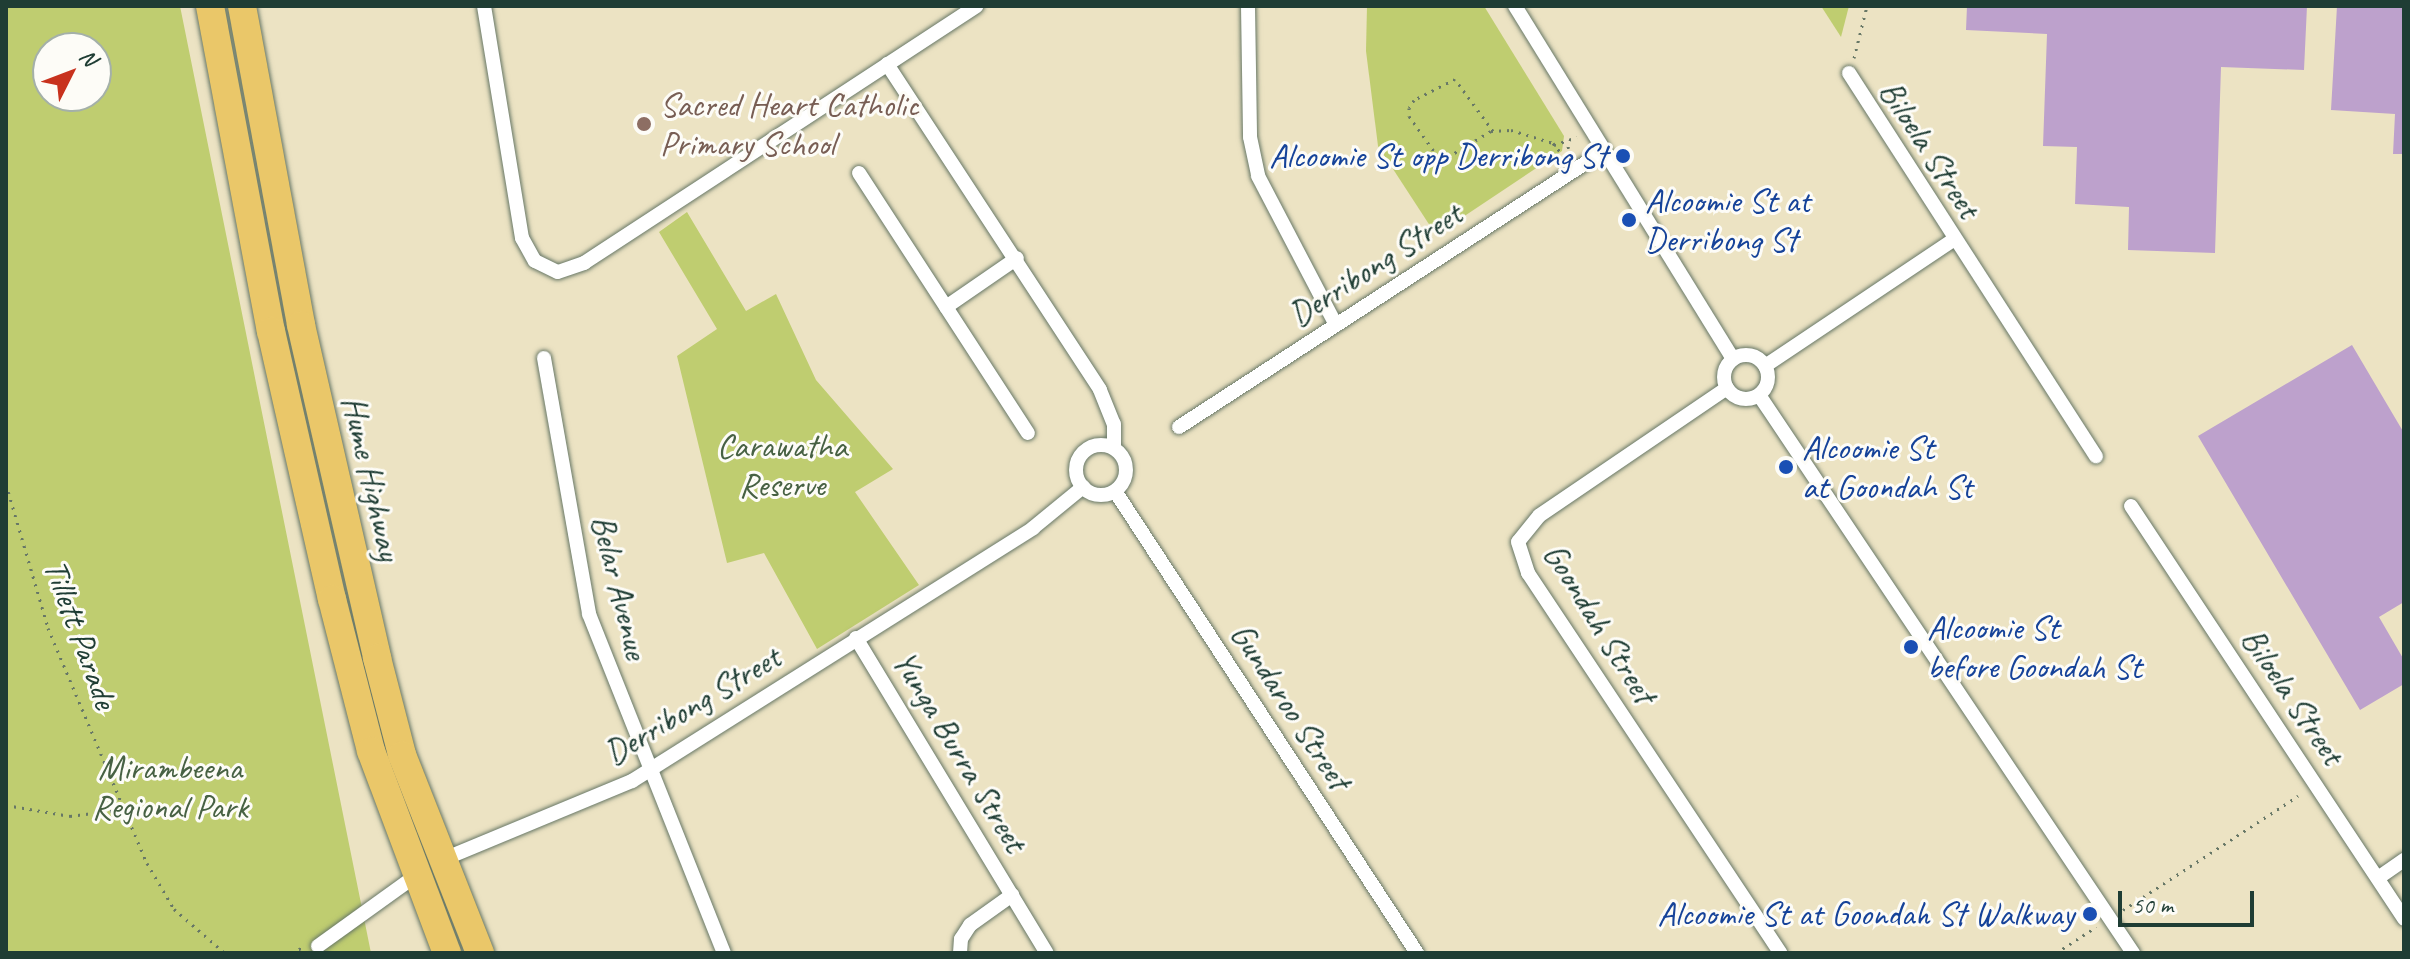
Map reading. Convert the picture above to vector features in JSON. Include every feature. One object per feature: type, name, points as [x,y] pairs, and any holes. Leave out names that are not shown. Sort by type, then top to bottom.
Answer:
[{"type":"highway","name":"Hume Highway","points":[[210,6],[271,331],[332,599],[371,751],[447,953]]},
{"type":"highway","name":"Hume Highway","points":[[242,6],[301,325],[377,658],[402,755],[480,953]]},
{"type":"street","points":[[484,6],[522,238],[545,269],[570,270],[976,6]]},
{"type":"street","points":[[1248,6],[1248,114],[1258,176],[1336,325]]},
{"type":"street","points":[[1515,6],[1733,359]]},
{"type":"street","points":[[887,64],[1017,258],[1100,390],[1114,424],[1114,448],[1126,469],[1115,491],[1098,495],[1083,487],[1076,473],[1079,458],[1098,445],[1114,448]]},
{"type":"street","name":"Biloela Street","points":[[1849,73],[1953,240],[2096,456]]},
{"type":"street","name":"Derribong Street","points":[[1179,427],[1604,151]]},
{"type":"street","points":[[859,173],[1028,433]]},
{"type":"street","points":[[1765,366],[1953,240]]},
{"type":"street","points":[[946,307],[1017,258]]},
{"type":"street","points":[[1747,355],[1765,366],[1768,379],[1759,395],[1738,398],[1727,388],[1725,369],[1733,359],[1747,355]]},
{"type":"street","name":"Belar Avenue","points":[[544,358],[589,614],[724,953]]},
{"type":"street","name":"Goondah Street","points":[[1727,388],[1539,516],[1518,542],[1528,573],[1780,953]]},
{"type":"street","points":[[1759,395],[2133,953]]},
{"type":"street","name":"Derribong Street","points":[[318,946],[442,859],[649,771],[1033,528],[1083,487]]},
{"type":"street","name":"Gundaroo Street","points":[[1115,491],[1417,953]]},
{"type":"street","name":"Biloela Street","points":[[2131,506],[2404,919]]},
{"type":"street","name":"Yunga Burra Street","points":[[856,638],[1047,953]]},
{"type":"street","points":[[2378,878],[2404,860]]},
{"type":"street","name":"Yunga Burra Street","points":[[960,953],[961,939],[970,925],[1012,895]]},
{"type":"path","points":[[1849,73],[1867,6]]},
{"type":"path","points":[[1493,131],[1455,79],[1414,100],[1409,108],[1409,116],[1441,161],[1493,131],[1525,133],[1554,145],[1566,160],[1570,140]]},
{"type":"path","points":[[1554,145],[1590,128]]},
{"type":"path","name":"Tillett Parade","points":[[6,484],[48,628],[124,809],[174,909],[225,953]]},
{"type":"path","points":[[2056,953],[2298,796]]},
{"type":"path","points":[[6,805],[70,816],[124,809]]},
{"type":"green space","name":"Mirambeena Regional Park","points":[[6,6],[180,6],[371,953],[6,953]]},
{"type":"green space","points":[[1367,6],[1484,6],[1564,136],[1562,151],[1436,235],[1378,146],[1366,51]]},
{"type":"green space","points":[[1821,6],[1849,6],[1841,37]]},
{"type":"green space","name":"Carawatha Reserve","points":[[687,212],[746,311],[776,294],[816,380],[893,469],[855,492],[919,585],[817,649],[764,553],[727,563],[677,356],[717,329],[659,232]]},
{"type":"building","points":[[1967,6],[2307,6],[2304,70],[2221,67],[2215,253],[2128,250],[2129,207],[2075,204],[2077,147],[2043,146],[2047,34],[1966,30]]},
{"type":"building","points":[[2337,6],[2404,6],[2404,154],[2393,154],[2395,114],[2331,110]]},
{"type":"building","points":[[2352,345],[2404,433],[2404,602],[2379,617],[2404,660],[2404,684],[2360,710],[2198,436]]},
{"type":"place","name":"Sacred Heart Catholic Primary School","points":[[644,124]]},
{"type":"place","name":"Alcoomie St opp Derribong St","points":[[1623,156]]},
{"type":"place","name":"Alcoomie St at Derribong St","points":[[1629,220]]},
{"type":"place","name":"Alcoomie St at Goondah St","points":[[1786,467]]},
{"type":"place","name":"Alcoomie St before Goondah St","points":[[1911,647]]},
{"type":"place","name":"Alcoomie St at Goondah St Walkway","points":[[2090,914]]}]
